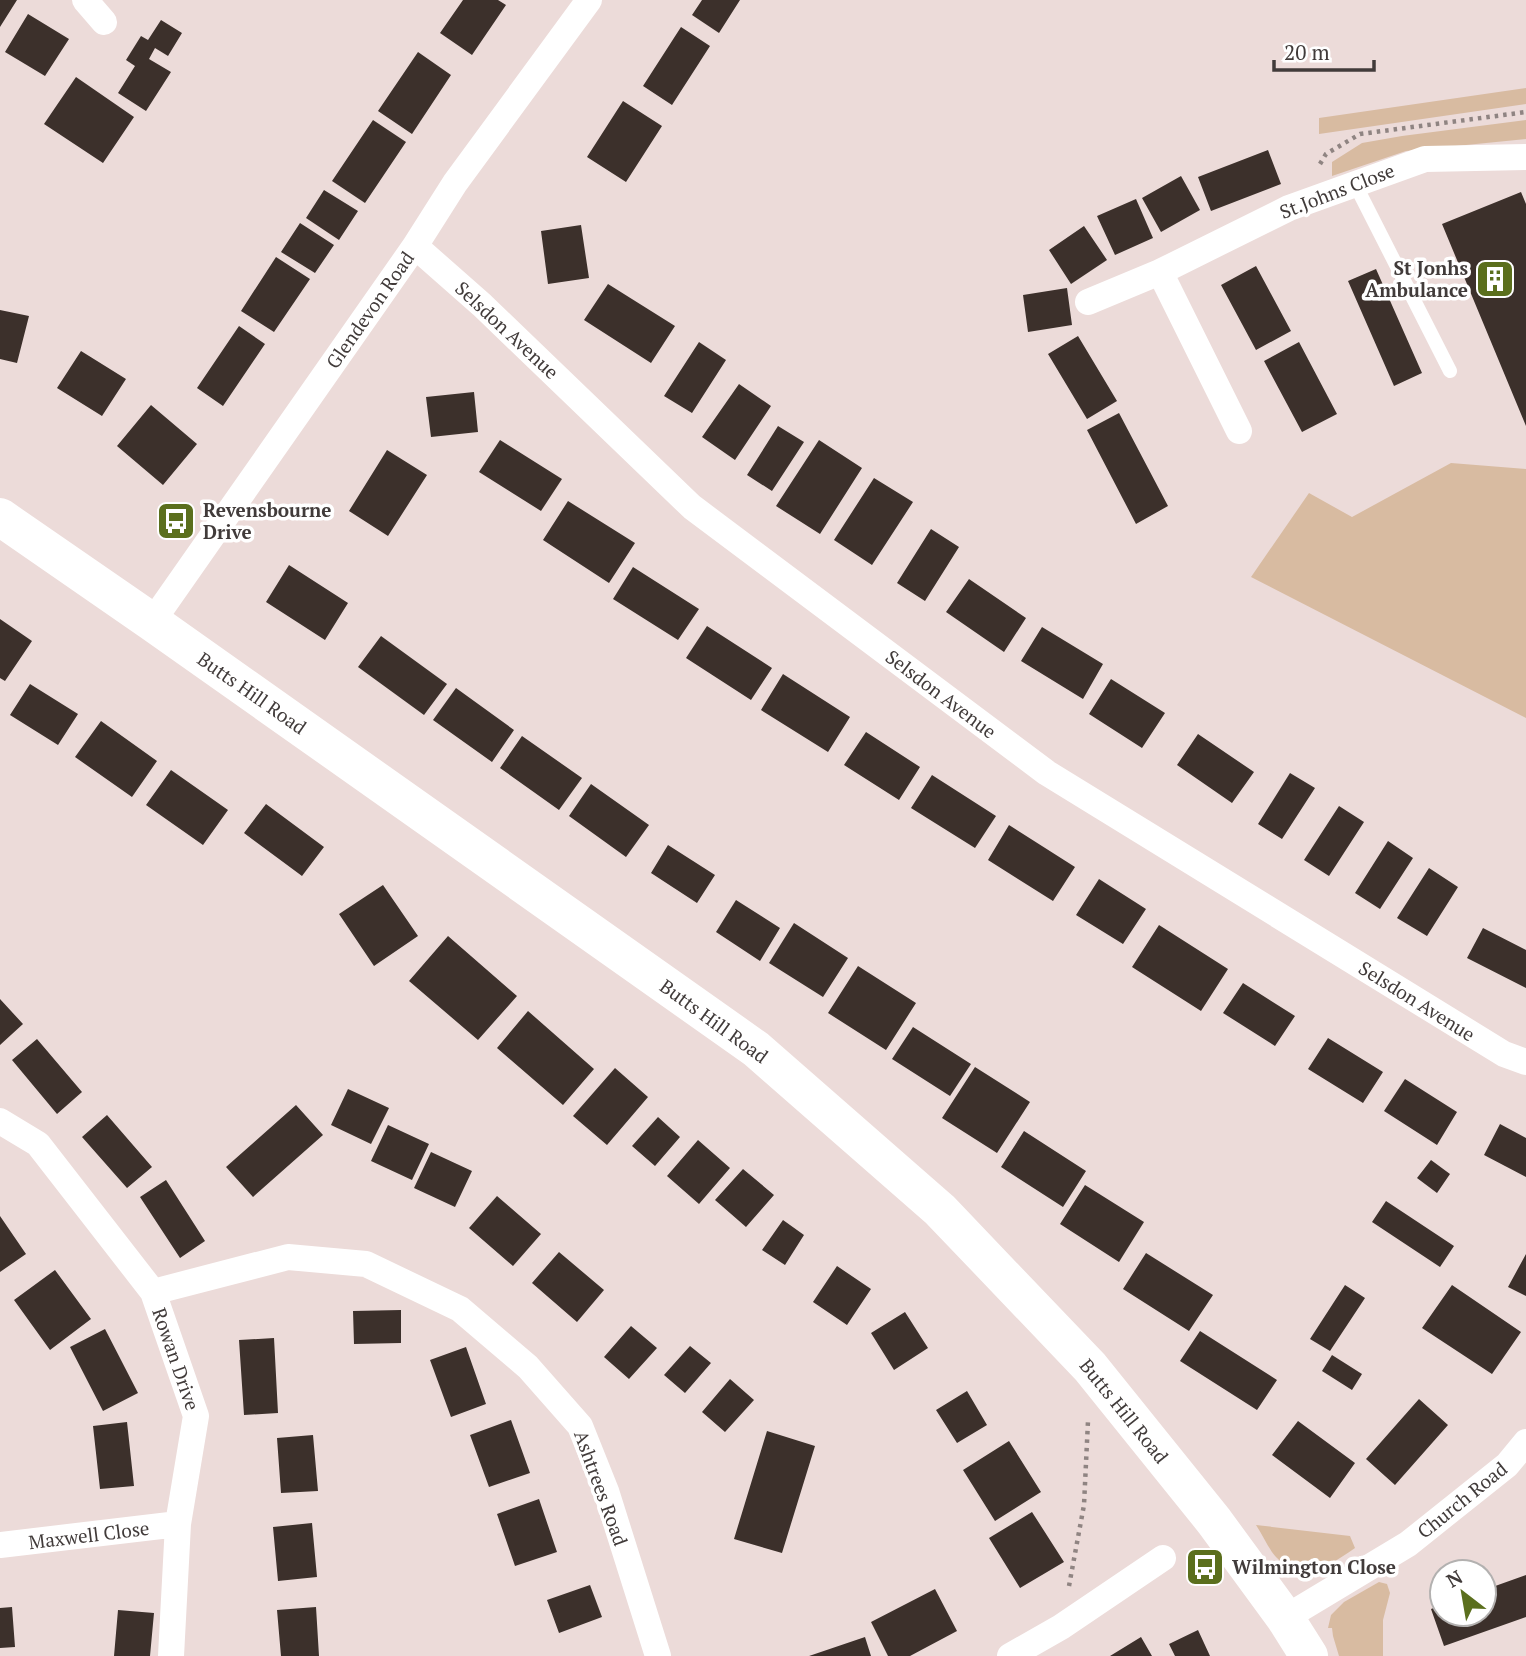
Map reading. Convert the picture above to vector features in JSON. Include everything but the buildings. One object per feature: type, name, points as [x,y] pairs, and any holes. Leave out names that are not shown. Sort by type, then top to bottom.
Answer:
[{"type":"street","points":[[85,0],[104,22]]},
{"type":"street","name":"Glendevon Road","points":[[152,622],[415,246],[455,183],[589,0]]},
{"type":"street","name":"St.Johns Close","points":[[1088,302],[1160,272],[1289,208],[1425,159],[1526,157]]},
{"type":"street","name":"Selsdon Avenue","points":[[415,246],[482,305],[692,507],[1047,774],[1504,1054],[1526,1062]]},
{"type":"street","points":[[1160,272],[1239,431]]},
{"type":"street","name":"Butts Hill Road","points":[[0,517],[756,1049],[940,1210],[1090,1367],[1214,1521],[1285,1618],[1309,1656]]},
{"type":"street","name":"Rowan Drive","points":[[0,1121],[38,1144],[153,1292],[196,1416],[178,1524],[171,1656]]},
{"type":"street","name":"Ashtrees Road","points":[[153,1292],[288,1257],[366,1264],[460,1309],[528,1367],[580,1426],[606,1491],[659,1656]]},
{"type":"street","name":"Church Road","points":[[1285,1618],[1408,1544],[1517,1461],[1526,1442]]},
{"type":"street","name":"Maxwell Close","points":[[0,1545],[178,1524]]},
{"type":"street","points":[[1010,1656],[1061,1627],[1163,1558]]},
{"type":"lane","points":[[1355,184],[1450,371]]},
{"type":"path","points":[[1061,1627],[1084,1505],[1090,1367]]},
{"type":"shaded area","points":[[1526,88],[1526,104],[1319,134],[1319,118]]},
{"type":"shaded area","points":[[1526,120],[1526,139],[1406,151],[1332,176],[1332,162],[1362,143]]},
{"type":"shaded area","points":[[1451,463],[1526,469],[1526,718],[1251,577],[1309,493],[1352,517]]},
{"type":"shaded area","points":[[1256,1525],[1350,1536],[1355,1548],[1316,1570],[1297,1570],[1277,1558]]},
{"type":"shaded area","points":[[1379,1582],[1387,1584],[1390,1593],[1383,1620],[1383,1656],[1339,1656],[1332,1628],[1328,1628],[1331,1615],[1344,1602]]},
{"type":"place","name":"St Jonhs Ambulance","points":[[1495,279]]},
{"type":"place","name":"Revensbourne Drive","points":[[176,521]]},
{"type":"place","name":"Wilmington Close","points":[[1205,1567]]}]
